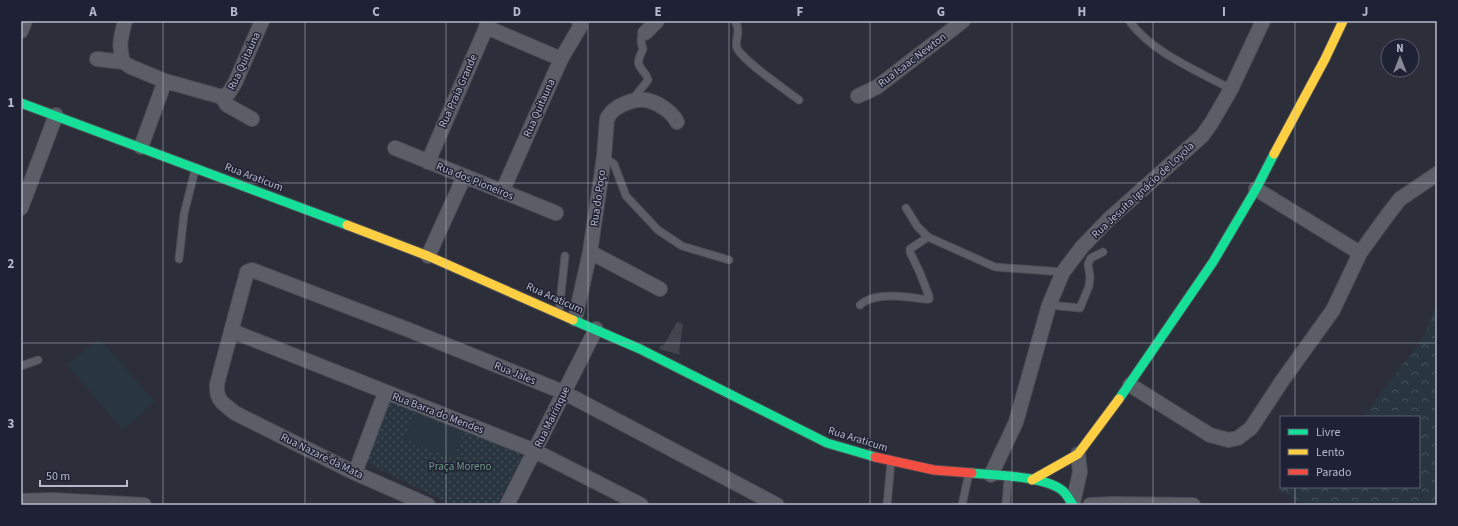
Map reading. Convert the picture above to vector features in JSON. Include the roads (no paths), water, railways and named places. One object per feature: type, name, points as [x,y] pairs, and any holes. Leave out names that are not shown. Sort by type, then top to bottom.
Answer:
[{"type":"street","points":[[21,31],[25,21]]},
{"type":"street","points":[[123,62],[120,52],[120,43],[126,21]]},
{"type":"street","name":"Rua Quitaúna","points":[[222,97],[228,94],[235,83],[262,21]]},
{"type":"street","points":[[644,33],[657,21]]},
{"type":"street","name":"Rua Isaac Newton","points":[[858,96],[877,87],[963,21]]},
{"type":"street","name":"Rua Jesuíta Ignácio de Loyola","points":[[991,475],[1016,422],[1048,305],[1063,272],[1082,247],[1108,220],[1202,136],[1212,122],[1231,88],[1263,21]]},
{"type":"street","points":[[1032,480],[1078,454],[1130,385],[1213,262],[1256,189],[1325,59],[1343,21]]},
{"type":"street","points":[[488,24],[561,59]]},
{"type":"street","name":"Rua Praia Grande","points":[[428,162],[488,24]]},
{"type":"street","name":"Rua Quitauna","points":[[502,192],[561,59],[579,24]]},
{"type":"street","points":[[97,59],[123,62],[131,67],[165,81],[222,97],[227,105],[252,119]]},
{"type":"street","points":[[141,147],[165,81]]},
{"type":"street","points":[[637,101],[652,102],[672,114],[677,122]]},
{"type":"street","name":"Rua do Poço","points":[[575,319],[590,252],[604,157],[607,119],[613,110],[637,101]]},
{"type":"street","name":"Rua Araticum","points":[[21,103],[428,256],[575,319],[640,349],[821,440],[850,451],[891,462],[934,470],[1008,477],[1052,484],[1064,492],[1073,504]]},
{"type":"street","points":[[21,208],[56,115]]},
{"type":"street","name":"Rua dos Pioneiros","points":[[395,148],[556,213]]},
{"type":"street","points":[[1130,385],[1210,435],[1229,440],[1238,438],[1251,428],[1282,380],[1333,310],[1360,253],[1400,199],[1437,174]]},
{"type":"street","points":[[428,256],[464,177]]},
{"type":"street","points":[[1256,189],[1360,253]]},
{"type":"street","points":[[590,252],[660,288]]},
{"type":"street","name":"Rua Jales","points":[[232,331],[244,277],[247,272],[252,270],[409,330],[563,392],[777,505]]},
{"type":"street","name":"Rua Mairinque","points":[[507,505],[596,329]]},
{"type":"street","name":"Rua Barra do Mendes","points":[[232,331],[385,393],[535,451],[640,505]]},
{"type":"street","name":"Rua Nazaré da Mata","points":[[232,331],[217,384],[216,391],[219,401],[235,413],[355,472],[428,505]]},
{"type":"street","points":[[355,472],[385,393]]},
{"type":"street","points":[[1073,504],[1080,472],[1078,454]]},
{"type":"street","points":[[21,501],[52,500],[144,505]]},
{"type":"street","points":[[1090,505],[1193,505]]},
{"type":"lane","points":[[735,21],[738,26],[736,44],[738,50],[746,59],[799,100]]},
{"type":"lane","points":[[1130,22],[1134,29],[1146,39],[1172,57],[1231,88]]},
{"type":"lane","points":[[637,101],[648,80],[648,77],[638,63],[643,49],[641,36],[644,33]]},
{"type":"lane","points":[[604,157],[614,164],[628,198],[658,230],[682,246],[729,260]]},
{"type":"lane","points":[[179,259],[184,214],[196,168]]},
{"type":"lane","points":[[906,208],[916,226],[928,237],[995,267],[1063,272]]},
{"type":"lane","points":[[860,305],[868,300],[895,296],[923,300],[929,299],[920,272],[910,252],[910,249],[928,237]]},
{"type":"lane","points":[[1048,305],[1080,308],[1089,286],[1090,277],[1088,264],[1091,258],[1103,252]]},
{"type":"lane","points":[[559,312],[565,256]]},
{"type":"lane","points":[[21,366],[38,360]]},
{"type":"lane","points":[[887,505],[891,462]]},
{"type":"lane","points":[[962,505],[969,473]]},
{"type":"lane","points":[[1006,505],[1008,477]]},
{"type":"park label","name":"Praça Moreno","points":[[460,466]]}]
